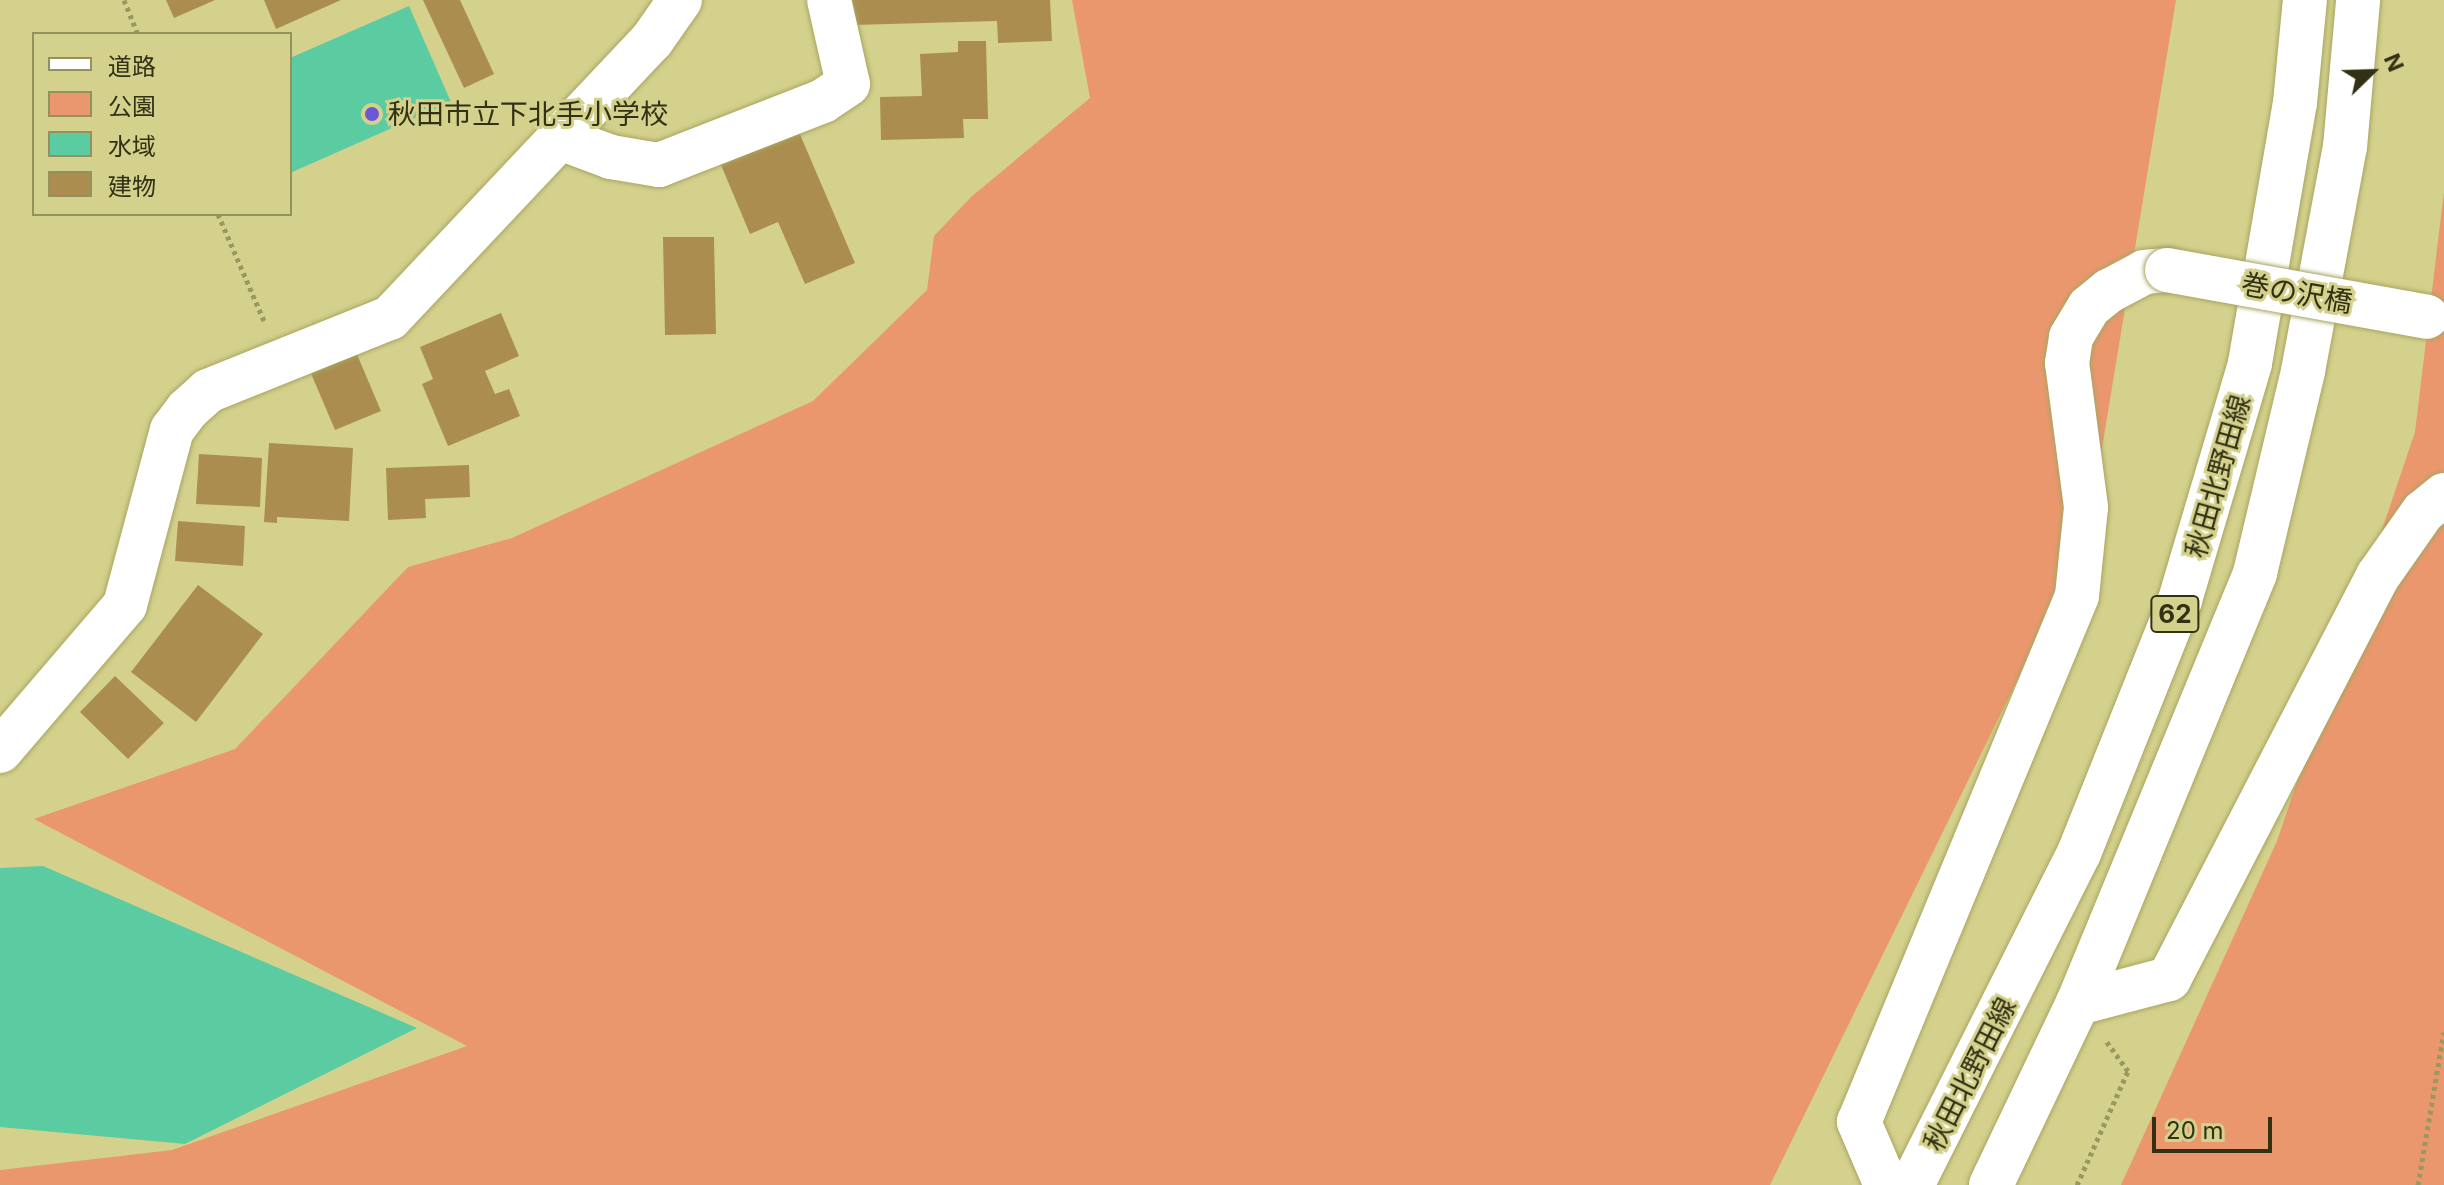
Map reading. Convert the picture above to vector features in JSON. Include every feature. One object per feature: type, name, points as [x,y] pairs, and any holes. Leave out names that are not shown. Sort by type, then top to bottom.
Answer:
[{"type":"street","points":[[0,751],[125,605],[172,430],[208,391],[283,364],[390,318],[652,40],[680,0]]},
{"type":"street","points":[[560,138],[611,157],[659,165],[823,101],[848,84],[829,0]]},
{"type":"street","name":"秋田北野田線","points":[[1912,1185],[2079,853],[2180,600],[2250,363],[2295,103],[2305,0]]},
{"type":"street","name":"秋田北野田線","points":[[1991,1185],[2078,1003],[2255,573],[2303,371],[2345,147],[2358,0]]},
{"type":"street","name":"巻の沢橋","points":[[1886,1185],[1859,1122],[2077,596],[2086,507],[2067,363],[2071,337],[2089,307],[2109,291],[2144,272],[2167,270],[2436,322]]},
{"type":"street","points":[[2078,1003],[2169,979],[2378,576],[2423,512],[2444,495]]},
{"type":"path","points":[[124,0],[137,32]]},
{"type":"path","points":[[219,216],[283,364]]},
{"type":"path","points":[[2077,1185],[2128,1071],[2078,1003]]},
{"type":"path","points":[[2418,1185],[2444,1032]]},
{"type":"green space","points":[[1072,0],[2176,0],[2102,448],[2053,607],[1770,1185],[0,1185],[0,1170],[172,1150],[467,1046],[34,819],[235,749],[408,567],[512,538],[813,401],[927,290],[934,236],[971,197],[1090,98]]},
{"type":"green space","points":[[2444,191],[2444,1185],[2121,1185],[2277,841],[2415,432]]},
{"type":"water","points":[[409,6],[451,102],[292,172],[292,57]]},
{"type":"water","points":[[43,866],[417,1028],[185,1144],[0,1127],[0,868]]},
{"type":"building","points":[[166,0],[215,0],[174,18]]},
{"type":"building","points":[[264,0],[341,0],[276,29]]},
{"type":"building","points":[[423,0],[460,0],[494,74],[464,88]]},
{"type":"building","points":[[852,0],[1050,0],[1052,41],[998,43],[997,21],[853,25]]},
{"type":"building","points":[[958,41],[986,41],[988,119],[963,119],[964,138],[881,140],[880,97],[922,96],[920,54],[958,52]]},
{"type":"building","points":[[799,132],[855,263],[805,284],[778,222],[750,234],[721,165]]},
{"type":"building","points":[[663,237],[714,237],[716,334],[665,335]]},
{"type":"building","points":[[501,313],[519,356],[485,371],[495,394],[509,389],[520,416],[448,446],[422,384],[433,379],[420,347]]},
{"type":"building","points":[[356,352],[381,411],[335,430],[310,371]]},
{"type":"building","points":[[269,443],[353,448],[349,521],[277,517],[277,523],[264,522]]},
{"type":"building","points":[[199,454],[262,458],[260,507],[196,504]]},
{"type":"building","points":[[469,465],[470,497],[425,499],[426,518],[388,520],[386,468]]},
{"type":"building","points":[[178,521],[245,526],[243,566],[175,561]]},
{"type":"building","points":[[198,585],[263,634],[196,722],[131,672]]},
{"type":"building","points":[[115,676],[164,723],[128,759],[80,712]]},
{"type":"place","name":"秋田市立下北手小学校","points":[[372,114]]}]
